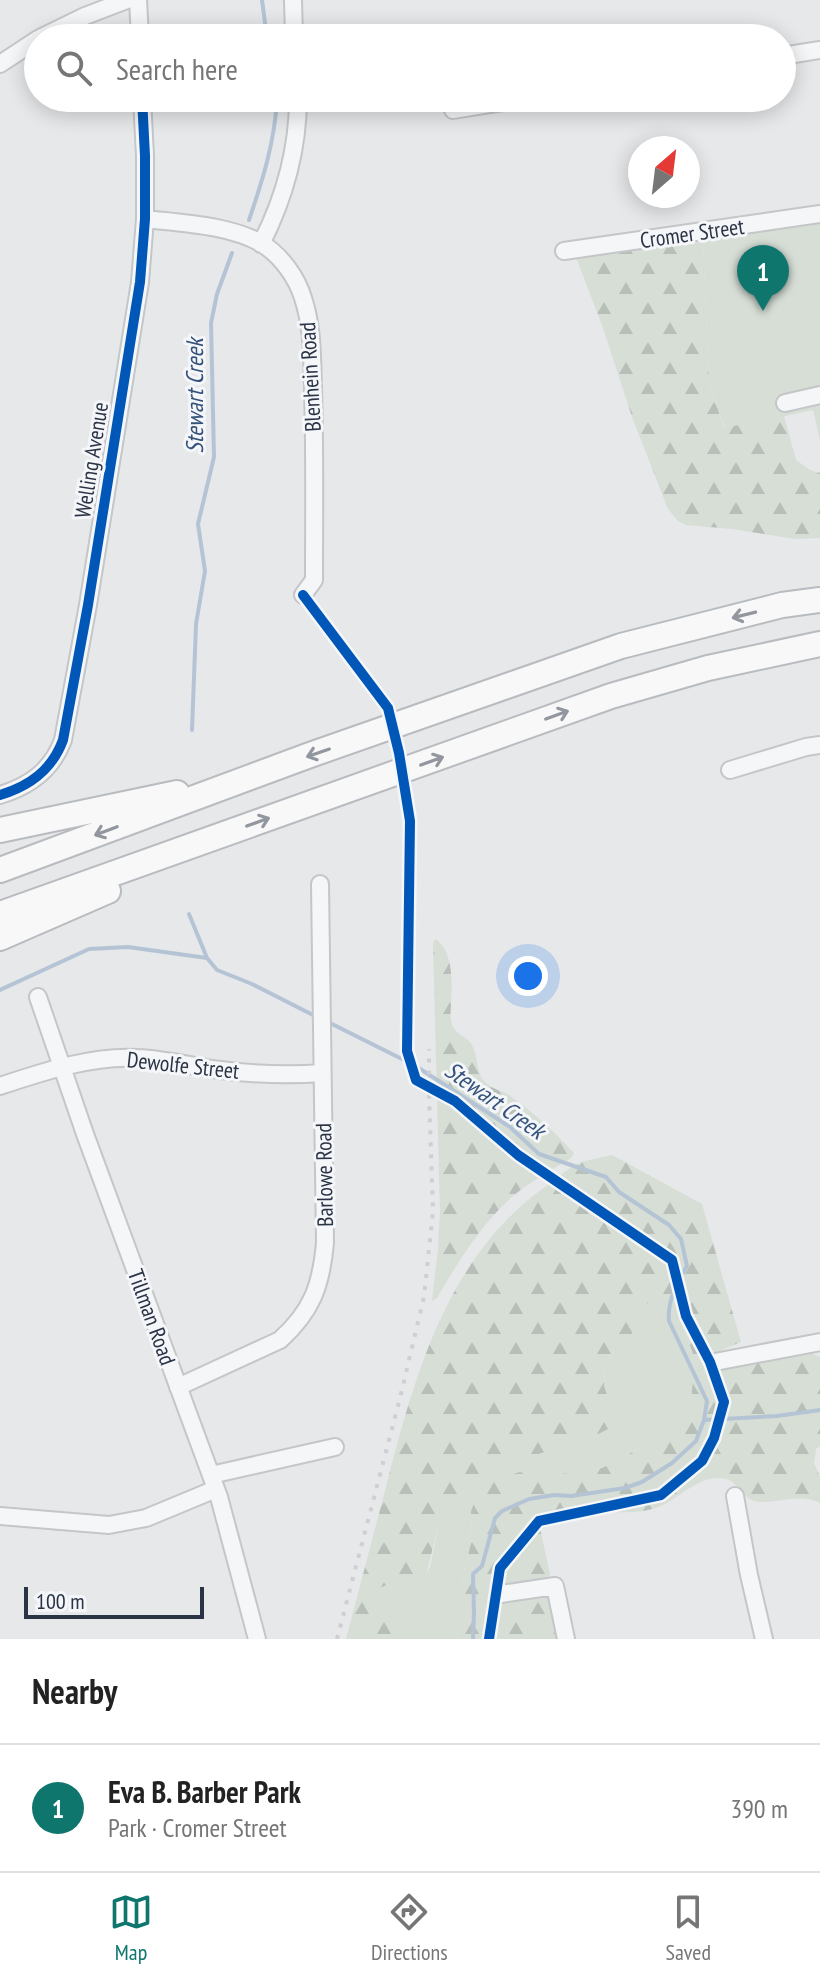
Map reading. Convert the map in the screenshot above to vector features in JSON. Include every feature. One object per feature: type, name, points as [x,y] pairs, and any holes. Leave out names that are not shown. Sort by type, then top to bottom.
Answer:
[{"type":"highway","points":[[0,870],[621,646],[782,605],[820,600]]},
{"type":"highway","points":[[0,914],[611,696],[694,672],[820,644]]},
{"type":"highway","points":[[0,830],[258,775]]},
{"type":"highway","points":[[0,938],[185,856],[212,838]]},
{"type":"street","points":[[68,24],[127,0]]},
{"type":"street","points":[[138,0],[139,24]]},
{"type":"street","points":[[293,0],[294,24]]},
{"type":"street","points":[[0,64],[24,48]]},
{"type":"street","points":[[796,54],[820,50]]},
{"type":"street","name":"Welling Avenue","points":[[0,795],[42,774],[58,754],[63,740],[140,282],[145,219],[142,112]]},
{"type":"street","points":[[261,244],[279,206],[297,129],[298,112]]},
{"type":"street","name":"Cromer Street","points":[[564,251],[820,214]]},
{"type":"street","name":"Blenhein Road","points":[[145,219],[237,233],[261,244],[285,265],[304,300],[311,333],[314,580],[303,595]]},
{"type":"street","points":[[785,403],[820,395]]},
{"type":"street","points":[[730,770],[820,745]]},
{"type":"street","name":"Barlowe Road","points":[[178,1387],[280,1340],[305,1313],[318,1288],[325,1243],[320,884]]},
{"type":"street","name":"Tillman Road","points":[[38,997],[213,1482],[257,1639]]},
{"type":"street","name":"Dewolfe Street","points":[[0,1086],[63,1067],[112,1058],[139,1058],[265,1074],[322,1073]]},
{"type":"street","points":[[715,1362],[820,1342]]},
{"type":"street","points":[[0,1516],[94,1525],[118,1524],[146,1518],[213,1482],[335,1447]]},
{"type":"street","points":[[735,1496],[764,1639]]},
{"type":"street","points":[[501,1594],[555,1586],[566,1639]]},
{"type":"green space","points":[[820,222],[820,440],[813,410],[725,429],[709,381],[703,241]]},
{"type":"green space","points":[[703,241],[709,381],[724,428],[784,416],[796,460],[820,473],[820,538],[795,539],[686,525],[668,509],[576,257]]},
{"type":"green space","points":[[436,939],[446,952],[451,969],[451,1022],[472,1045],[484,1081],[526,1108],[574,1153],[501,1207],[432,1301],[440,1212],[433,942]]},
{"type":"green space","points":[[612,1155],[702,1204],[741,1342],[712,1356],[807,1351],[820,1357],[820,1446],[816,1449],[814,1463],[820,1477],[820,1503],[805,1499],[753,1501],[731,1481],[719,1478],[701,1482],[652,1509],[597,1513],[542,1523],[540,1528],[550,1574],[548,1580],[493,1589],[491,1597],[499,1602],[548,1595],[553,1599],[561,1639],[456,1639],[463,1575],[472,1539],[471,1511],[477,1496],[498,1478],[520,1472],[541,1477],[602,1468],[669,1433],[690,1410],[695,1360],[677,1307],[660,1298],[640,1307],[632,1335],[605,1361],[604,1386],[615,1417],[608,1429],[591,1438],[492,1468],[462,1493],[439,1523],[421,1596],[413,1599],[387,1585],[377,1589],[373,1606],[384,1618],[414,1622],[420,1631],[420,1639],[346,1639],[408,1407],[421,1366],[457,1287],[480,1251],[509,1218],[542,1189],[577,1164]]},
{"type":"green space","points":[[661,1297],[677,1307],[695,1360],[690,1410],[669,1433],[602,1468],[541,1477],[520,1472],[498,1478],[471,1511],[472,1539],[463,1575],[456,1639],[420,1639],[420,1631],[414,1623],[384,1618],[372,1605],[377,1589],[387,1585],[413,1599],[430,1567],[439,1523],[462,1493],[492,1468],[591,1438],[608,1429],[615,1417],[604,1386],[605,1361],[632,1335],[640,1307]]},
{"type":"waterway","name":"Stewart Creek","points":[[262,0],[265,24]]},
{"type":"waterway","name":"Stewart Creek","points":[[249,220],[268,160],[276,112]]},
{"type":"waterway","name":"Stewart Creek","points":[[192,730],[196,624],[205,571],[198,524],[214,457],[211,323],[217,294],[232,253]]},
{"type":"waterway","name":"Stewart Creek","points":[[189,914],[207,958],[217,970],[317,1017]]},
{"type":"waterway","points":[[0,990],[89,949],[128,947],[207,958]]},
{"type":"waterway","name":"Stewart Creek","points":[[328,1022],[414,1065],[510,1127],[539,1154],[606,1177],[619,1192],[669,1225],[681,1239],[687,1266],[671,1299],[669,1321],[707,1401],[696,1441],[672,1463],[642,1482],[625,1488],[529,1499],[502,1511],[495,1518],[482,1566],[473,1574],[473,1639]]},
{"type":"waterway","points":[[704,1420],[820,1410]]},
{"type":"railway","points":[[337,1639],[424,1297],[433,1211],[429,1049]]},
{"type":"cycle path","points":[[0,795],[21,787],[39,775],[53,760],[63,740],[140,282],[145,219],[143,112]]},
{"type":"cycle path","points":[[303,595],[388,708],[399,753],[410,821],[407,1051],[416,1080],[455,1101],[518,1155],[672,1260],[686,1316],[710,1362],[724,1402],[714,1438],[702,1461],[661,1495],[539,1521],[500,1568],[489,1639]]},
{"type":"place","name":"Eva B. Barber Park","points":[[763,311]]}]
